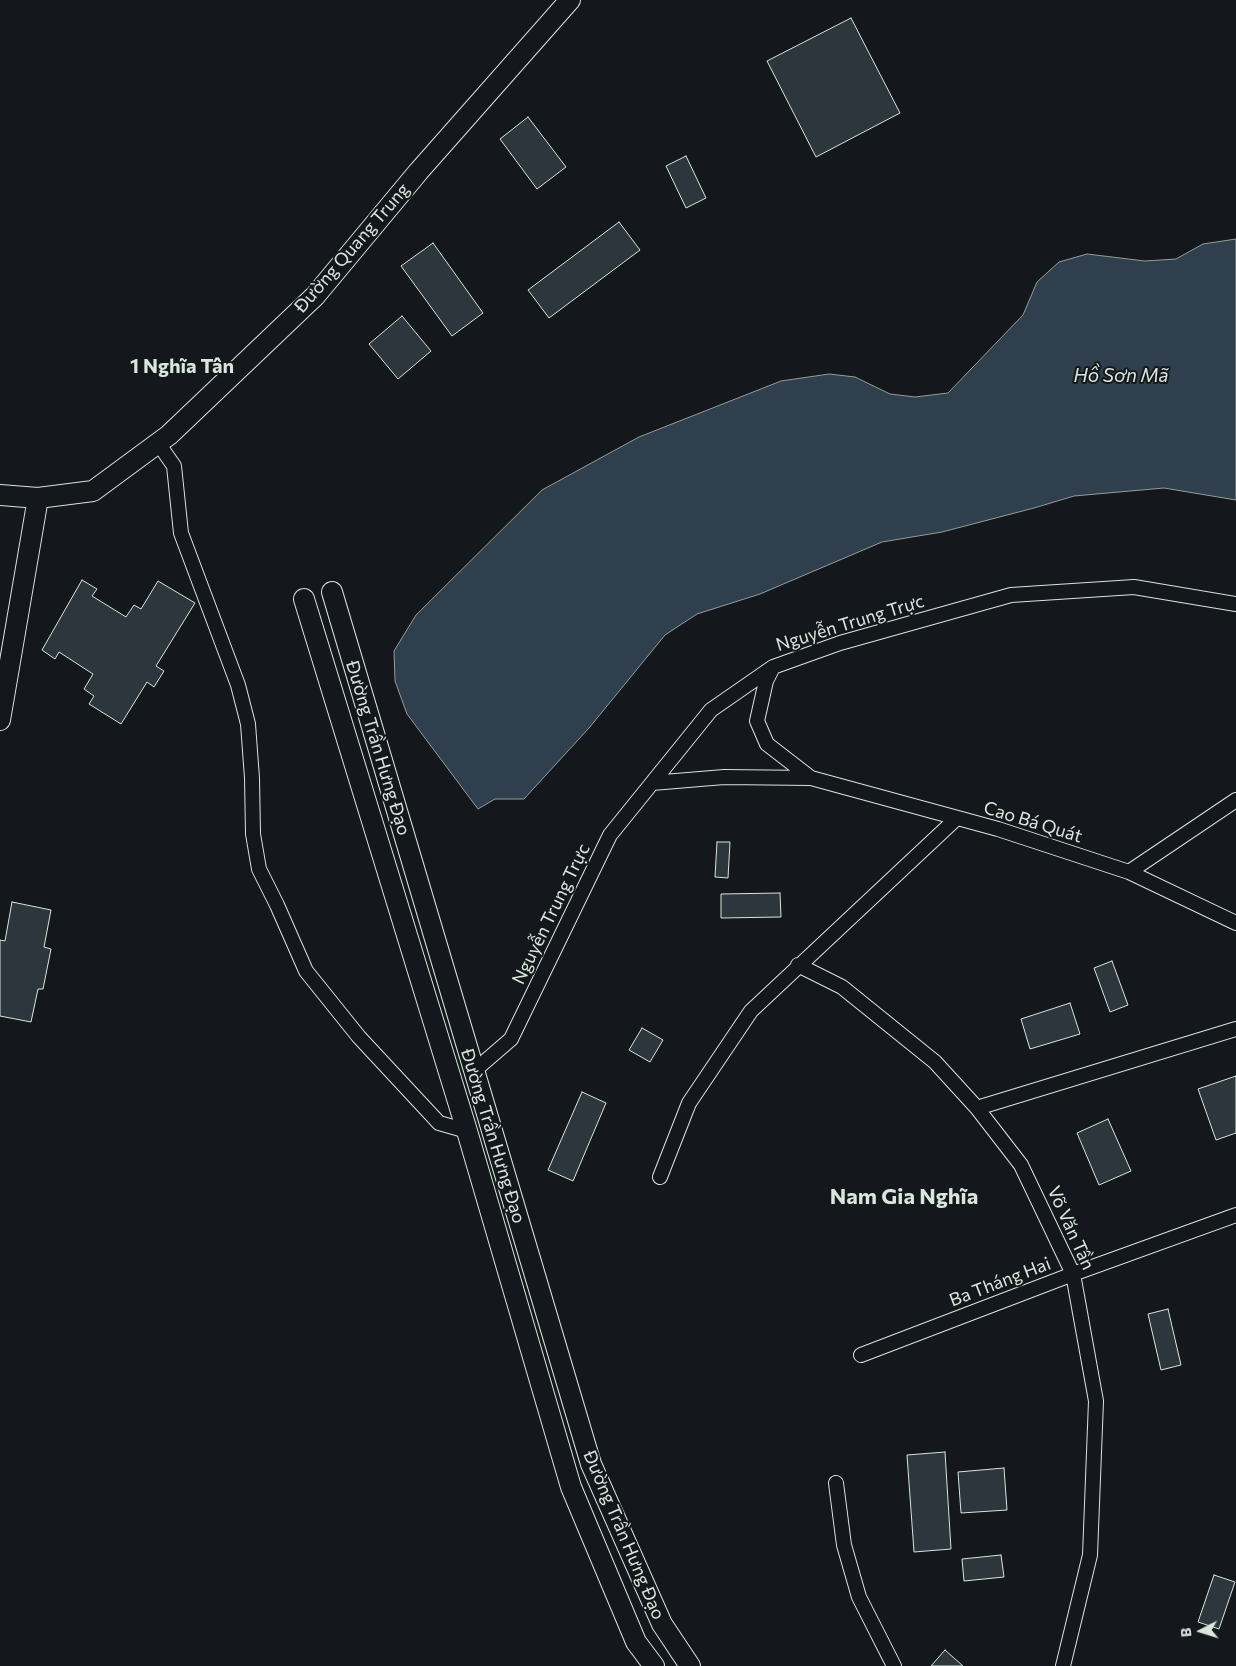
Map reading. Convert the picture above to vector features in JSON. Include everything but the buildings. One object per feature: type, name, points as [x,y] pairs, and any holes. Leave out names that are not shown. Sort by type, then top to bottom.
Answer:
[{"type":"street","name":"Đường Quang Trung","points":[[0,495],[38,498],[93,491],[169,435],[315,296],[419,171],[570,0]]},
{"type":"street","points":[[158,443],[174,466],[181,533],[238,685],[248,724],[252,778],[253,834],[259,869],[277,904],[306,971],[359,1037],[439,1123],[467,1131]]},
{"type":"street","points":[[0,720],[38,498]]},
{"type":"street","name":"Nguyễn Trung Trực","points":[[474,1071],[511,1039],[610,835],[711,710],[773,666],[840,643],[1011,595],[1134,587],[1236,604]]},
{"type":"street","name":"Đường Trần Hưng Đạo","points":[[332,592],[590,1464],[662,1624],[690,1666]]},
{"type":"street","name":"Đường Trần Hưng Đạo","points":[[304,599],[467,1131],[571,1487],[636,1642],[654,1666]]},
{"type":"street","name":"Cao Bá Quát","points":[[773,666],[766,681],[757,721],[767,744],[811,778]]},
{"type":"street","points":[[360,783],[386,775]]},
{"type":"street","name":"Cao Bá Quát","points":[[652,783],[724,777],[811,778],[998,830],[1129,872],[1236,923]]},
{"type":"street","points":[[1129,872],[1236,800]]},
{"type":"street","points":[[660,1177],[689,1103],[751,1011],[957,818]]},
{"type":"street","name":"Võ Văn Tần","points":[[798,965],[842,987],[935,1062],[976,1108],[1021,1165],[1074,1274],[1096,1401],[1090,1555],[1063,1666]]},
{"type":"street","points":[[976,1108],[1236,1029]]},
{"type":"street","points":[[450,1078],[474,1071]]},
{"type":"street","name":"Ba Tháng Hai","points":[[861,1355],[1236,1215]]},
{"type":"street","points":[[836,1483],[844,1545],[860,1597],[894,1666]]},
{"type":"water","name":"Hồ Sơn Mã","points":[[1236,239],[1236,500],[1164,488],[1074,496],[942,532],[882,542],[760,594],[697,614],[665,635],[589,728],[524,799],[495,799],[478,809],[407,714],[395,681],[394,651],[416,615],[542,490],[639,437],[781,381],[829,374],[855,377],[890,394],[915,397],[948,393],[1023,315],[1037,282],[1059,262],[1087,254],[1145,261],[1176,259],[1203,244]]},
{"type":"district","name":"1 Nghĩa Tân","points":[[182,366]]},
{"type":"district","name":"Nam Gia Nghĩa","points":[[904,1197]]}]
